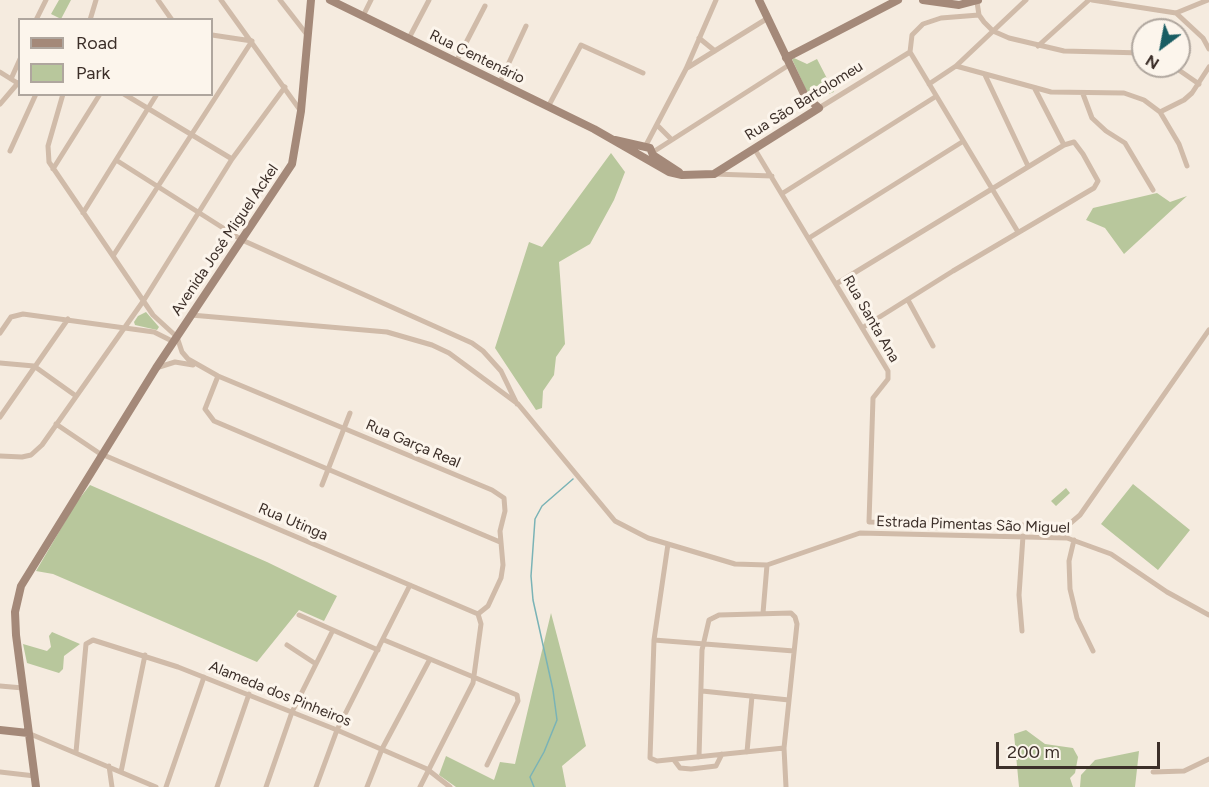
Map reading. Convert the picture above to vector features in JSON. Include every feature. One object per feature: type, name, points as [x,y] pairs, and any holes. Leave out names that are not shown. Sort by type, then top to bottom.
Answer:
[{"type":"street","points":[[37,18],[46,0]]},
{"type":"street","points":[[91,18],[96,0]]},
{"type":"street","points":[[158,0],[171,18]]},
{"type":"street","points":[[221,0],[301,111]]},
{"type":"street","points":[[280,0],[308,36]]},
{"type":"street","name":"Avenida José Miguel Ackel","points":[[36,787],[16,635],[16,601],[23,580],[101,453],[292,164],[301,111],[311,0]]},
{"type":"street","name":"Rua Centenário","points":[[311,0],[331,0],[500,82],[669,172],[682,175],[772,176]]},
{"type":"street","points":[[363,16],[371,0]]},
{"type":"street","points":[[409,38],[429,0]]},
{"type":"street","points":[[643,159],[644,148],[658,126],[686,69],[716,0]]},
{"type":"street","points":[[759,0],[806,96],[819,108]]},
{"type":"street","points":[[643,159],[653,154],[670,138],[788,62],[898,0]]},
{"type":"street","points":[[923,0],[959,5],[978,1],[979,15],[993,31],[1038,46],[1064,51],[1131,53]]},
{"type":"street","points":[[928,84],[957,66],[1026,0]]},
{"type":"street","points":[[1038,46],[1090,0],[1176,13],[1208,0]]},
{"type":"street","points":[[456,62],[485,6]]},
{"type":"street","points":[[1176,13],[1203,38],[1209,49]]},
{"type":"street","points":[[979,15],[941,18],[923,24],[912,35],[910,52],[1018,232]]},
{"type":"street","points":[[686,69],[768,18]]},
{"type":"street","points":[[500,82],[526,26]]},
{"type":"street","points":[[213,35],[252,41]]},
{"type":"street","points":[[699,38],[715,51]]},
{"type":"street","points":[[113,256],[252,41]]},
{"type":"street","points":[[548,107],[581,45],[643,73]]},
{"type":"street","name":"Rua São Bartolomeu","points":[[714,174],[910,52]]},
{"type":"street","points":[[11,79],[18,63]]},
{"type":"street","points":[[957,66],[1035,89],[1083,94],[1124,93],[1144,100],[1160,112],[1179,144],[1186,166]]},
{"type":"street","points":[[1160,112],[1184,100],[1199,84],[1209,67]]},
{"type":"street","points":[[0,72],[18,83]]},
{"type":"street","points":[[985,75],[1028,166]]},
{"type":"street","points":[[1190,78],[1199,84]]},
{"type":"street","points":[[0,104],[18,85]]},
{"type":"street","points":[[0,456],[22,457],[37,451],[144,300],[232,159],[285,87]]},
{"type":"street","points":[[1035,89],[1064,145]]},
{"type":"street","points":[[1083,94],[1092,118],[1106,131],[1125,143],[1153,190]]},
{"type":"street","points":[[10,151],[36,96]]},
{"type":"street","points":[[62,96],[48,146],[53,170],[144,300],[175,339],[182,352],[197,366]]},
{"type":"street","points":[[53,170],[99,96]]},
{"type":"street","points":[[127,96],[232,159]]},
{"type":"street","points":[[83,213],[156,96]]},
{"type":"street","points":[[806,96],[806,115]]},
{"type":"street","points":[[783,193],[935,97]]},
{"type":"street","points":[[658,126],[670,138]]},
{"type":"street","name":"Rua Centenário","points":[[610,139],[644,148],[682,175]]},
{"type":"street","points":[[836,284],[991,187],[1064,145],[1072,141],[1077,144],[1098,181],[1096,186],[862,328]]},
{"type":"street","points":[[809,238],[962,142]]},
{"type":"street","name":"Rua Santa Ana","points":[[754,148],[783,193],[889,375],[873,398],[869,522]]},
{"type":"street","points":[[116,160],[242,240],[472,343],[483,351],[501,371],[518,404]]},
{"type":"street","points":[[908,300],[933,346]]},
{"type":"street","points":[[194,312],[214,316],[359,329],[407,337],[432,345],[468,364],[518,404]]},
{"type":"street","points":[[0,333],[9,319],[14,315],[23,314],[124,327],[158,333],[175,339]]},
{"type":"street","points":[[0,417],[68,319]]},
{"type":"street","points":[[158,333],[163,326]]},
{"type":"street","points":[[1093,651],[1077,618],[1070,590],[1070,539],[1067,526],[1080,515],[1209,330]]},
{"type":"street","points":[[156,368],[180,362],[197,366]]},
{"type":"street","points":[[0,363],[34,366],[76,396]]},
{"type":"street","name":"Rua Garça Real","points":[[197,366],[499,494],[506,503],[500,542],[503,565],[501,578],[488,606],[478,614]]},
{"type":"street","points":[[218,376],[205,404],[206,414],[214,421],[500,542]]},
{"type":"street","name":"Estrada Pimentas São Miguel","points":[[518,404],[615,521],[637,533],[668,544],[735,564],[767,565],[860,533],[1070,539],[1111,554],[1167,592],[1209,615]]},
{"type":"street","points":[[322,485],[350,413]]},
{"type":"street","name":"Rua Utinga","points":[[56,424],[101,453],[478,614]]},
{"type":"street","name":"Estrada Pimentas São Miguel","points":[[860,533],[869,522],[1067,526]]},
{"type":"street","points":[[1022,631],[1019,595],[1023,536]]},
{"type":"street","points":[[668,544],[654,640],[649,755],[657,761],[784,748]]},
{"type":"street","points":[[763,613],[767,565]]},
{"type":"street","points":[[316,787],[337,730],[410,585]]},
{"type":"street","points":[[699,757],[703,643],[708,624],[714,616],[786,612],[794,615],[797,624],[784,748],[786,787]]},
{"type":"street","points":[[420,787],[474,678],[481,624],[478,614]]},
{"type":"street","points":[[299,615],[378,650]]},
{"type":"street","points":[[266,787],[292,712],[333,630]]},
{"type":"street","points":[[384,639],[517,695],[518,701],[487,765]]},
{"type":"street","name":"Alameda dos Pinheiros","points":[[76,752],[86,644],[93,640],[145,655],[337,730],[427,769],[450,787]]},
{"type":"street","points":[[654,640],[794,651]]},
{"type":"street","points":[[287,645],[316,664]]},
{"type":"street","points":[[122,772],[145,655]]},
{"type":"street","points":[[368,787],[382,749],[430,659]]},
{"type":"street","points":[[166,787],[204,677]]},
{"type":"street","points":[[0,686],[23,688]]},
{"type":"street","points":[[702,691],[789,700]]},
{"type":"street","points":[[217,787],[249,694]]},
{"type":"street","points":[[747,752],[752,696]]},
{"type":"street","points":[[0,730],[28,733],[156,787]]},
{"type":"street","points":[[674,759],[680,768],[691,769],[716,766],[722,754]]},
{"type":"street","points":[[1153,771],[1184,771],[1209,759]]},
{"type":"street","points":[[109,766],[112,787]]},
{"type":"street","points":[[0,772],[35,776]]},
{"type":"green space","points":[[59,0],[71,0],[62,18],[51,14]]},
{"type":"green space","points":[[792,59],[807,64],[817,59],[834,92],[820,97],[807,92]]},
{"type":"green space","points":[[611,153],[625,172],[614,200],[590,244],[559,262],[565,344],[556,357],[554,375],[543,391],[542,408],[536,410],[495,348],[529,242],[542,247]]},
{"type":"green space","points":[[1157,193],[1170,202],[1187,196],[1124,254],[1105,228],[1086,220],[1093,208]]},
{"type":"green space","points":[[146,312],[159,327],[157,330],[135,325],[134,322],[138,316]]},
{"type":"green space","points":[[1133,484],[1190,530],[1158,570],[1101,524]]},
{"type":"green space","points":[[90,485],[267,562],[337,596],[324,621],[299,610],[257,662],[53,574],[36,571],[76,503]]},
{"type":"green space","points":[[1066,488],[1070,493],[1056,506],[1051,501]]},
{"type":"green space","points":[[551,613],[586,746],[562,766],[566,787],[456,787],[439,775],[446,756],[494,780],[500,762],[515,764]]},
{"type":"green space","points":[[52,632],[80,644],[64,656],[63,669],[59,673],[27,663],[23,644],[47,651],[51,647],[49,636]]},
{"type":"green space","points":[[1026,730],[1045,744],[1073,748],[1078,757],[1075,773],[1070,778],[1073,787],[1019,787],[1014,734]]},
{"type":"green space","points":[[1139,751],[1135,787],[1080,787],[1081,775],[1095,760]]},
{"type":"waterway","points":[[534,787],[530,777],[544,752],[557,720],[553,690],[533,600],[531,576],[535,519],[542,506],[573,479]]}]
